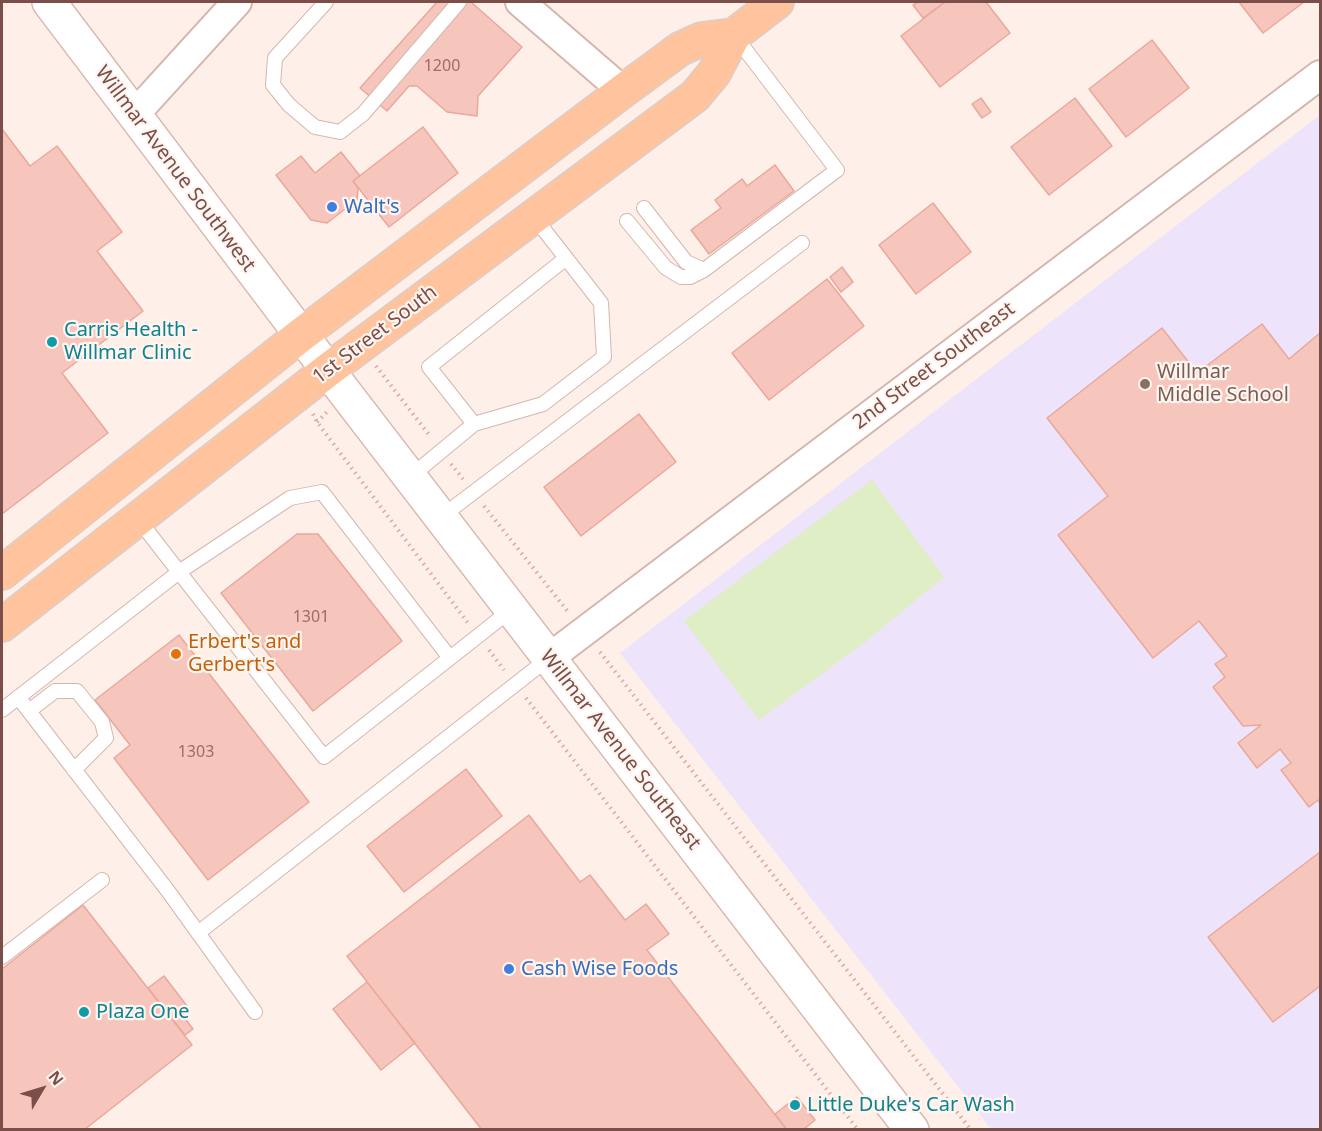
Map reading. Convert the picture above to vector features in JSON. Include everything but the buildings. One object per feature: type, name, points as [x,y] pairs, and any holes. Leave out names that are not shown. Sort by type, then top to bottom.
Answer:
[{"type":"main road","name":"Willmar Avenue Southwest","points":[[49,2],[328,370]]},
{"type":"main road","name":"1st Street South","points":[[2,625],[328,370],[694,96],[714,73],[735,35],[777,2]]},
{"type":"main road","points":[[2,573],[301,335],[623,91],[681,49],[702,39],[735,35]]},
{"type":"main road","name":"Willmar Avenue Southeast","points":[[328,370],[912,1130]]},
{"type":"street","points":[[134,115],[237,2]]},
{"type":"street","points":[[520,2],[623,91]]},
{"type":"street","name":"2nd Street Southeast","points":[[549,658],[1320,75]]},
{"type":"lane","points":[[326,2],[275,57],[273,85],[288,105],[315,127],[340,132],[363,114],[459,2]]},
{"type":"lane","points":[[627,220],[666,268],[681,277],[690,277],[704,270],[837,170],[735,35]]},
{"type":"lane","points":[[644,208],[686,262],[704,270]]},
{"type":"lane","points":[[410,477],[474,424],[543,404],[604,357],[601,303],[533,216]]},
{"type":"lane","points":[[441,517],[802,243]]},
{"type":"lane","points":[[474,424],[429,367],[566,259]]},
{"type":"lane","points":[[2,710],[180,572],[290,498],[322,492],[450,658]]},
{"type":"lane","points":[[138,519],[324,757],[512,609]]},
{"type":"lane","points":[[198,933],[549,658]]},
{"type":"lane","points":[[28,711],[55,691],[77,691],[102,722],[106,738],[74,770]]},
{"type":"lane","points":[[18,697],[198,933],[255,1012]]},
{"type":"lane","points":[[2,957],[102,880]]},
{"type":"path","points":[[360,346],[971,1130]]},
{"type":"path","points":[[317,422],[478,636],[858,1130]]},
{"type":"shaded area","name":"Willmar Middle School","points":[[1320,115],[1320,1129],[991,1129],[620,653]]},
{"type":"green space","points":[[872,480],[944,577],[865,642],[759,720],[684,621]]},
{"type":"place","name":"Walt's","points":[[332,207]]},
{"type":"place","name":"Carris Health - Willmar Clinic","points":[[52,342]]},
{"type":"place","name":"Willmar Middle School","points":[[1145,384]]},
{"type":"place","name":"Erbert's and Gerbert's","points":[[176,654]]},
{"type":"place","name":"Cash Wise Foods","points":[[509,969]]},
{"type":"place","name":"Plaza One","points":[[84,1012]]},
{"type":"place","name":"Little Duke's Car Wash","points":[[795,1105]]}]
